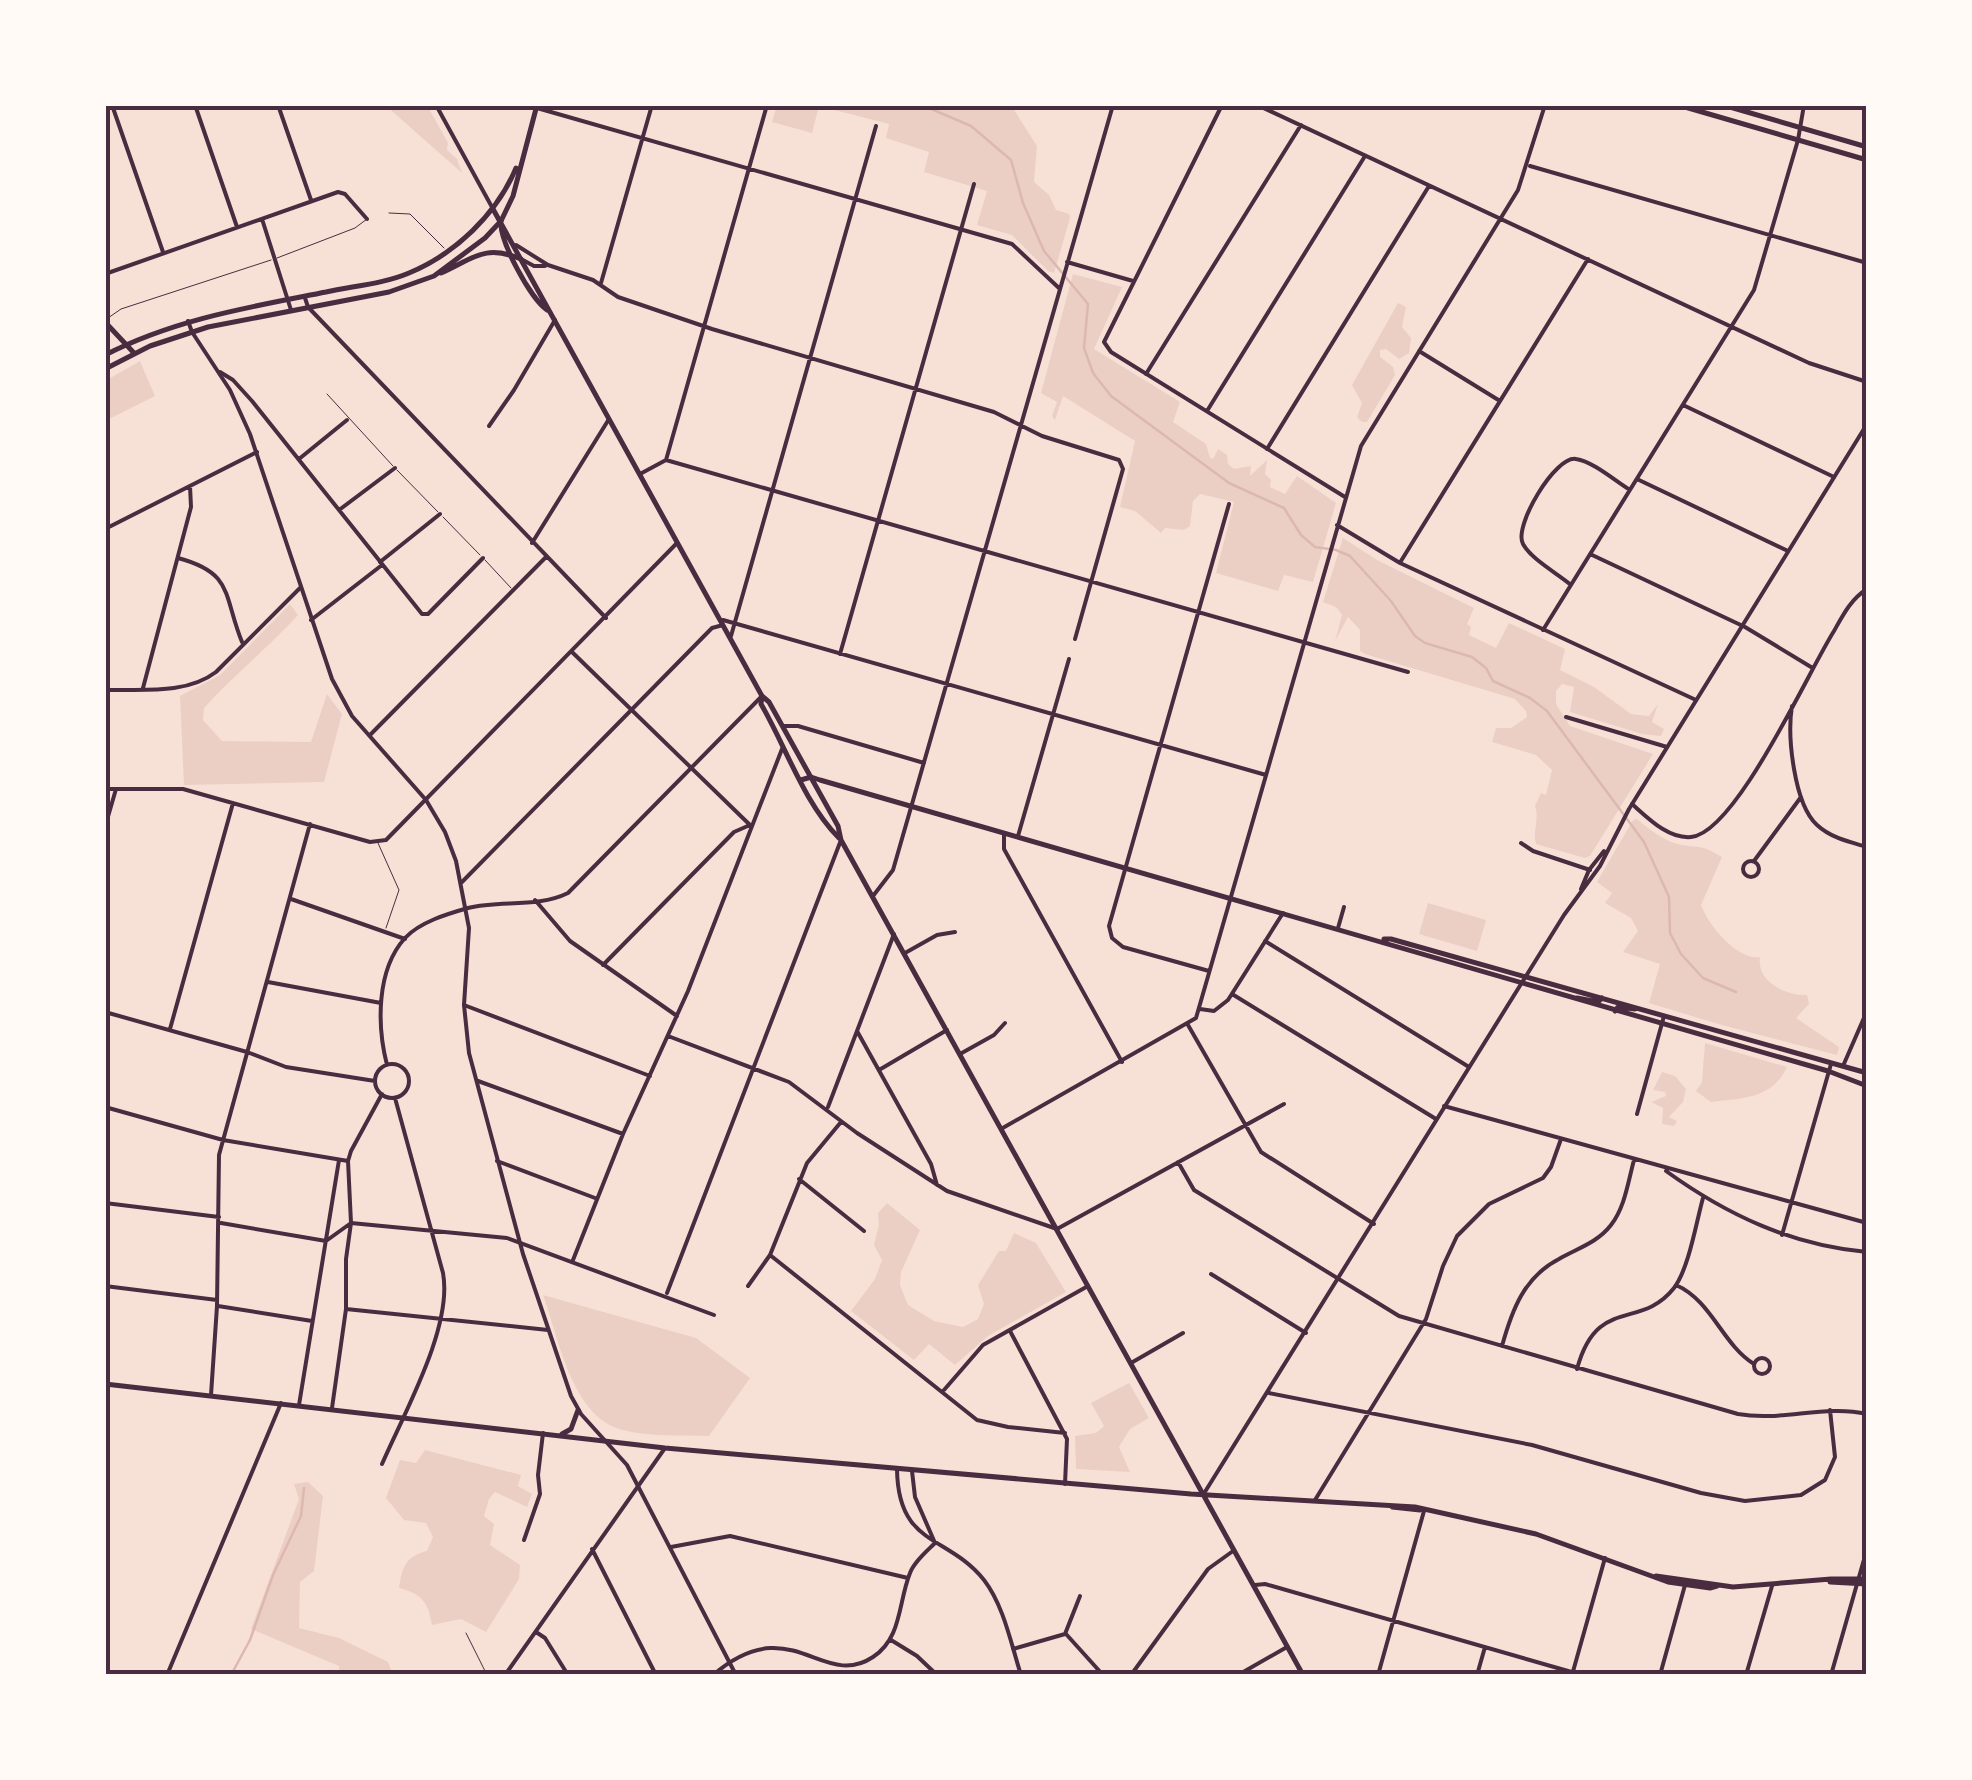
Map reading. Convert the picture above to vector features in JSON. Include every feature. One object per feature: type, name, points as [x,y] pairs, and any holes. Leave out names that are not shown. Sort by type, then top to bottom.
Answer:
[{"type":"main road","points":[[1678,105],[1867,160]]},
{"type":"main road","points":[[1723,105],[1867,146]]},
{"type":"main road","points":[[434,276],[501,221],[513,196],[536,106]]},
{"type":"main road","points":[[105,354],[188,320],[402,276],[447,251],[493,209],[523,151]]},
{"type":"main road","points":[[493,209],[762,696],[783,726],[805,779]]},
{"type":"main road","points":[[501,221],[500,234],[511,255],[539,304],[550,312]]},
{"type":"main road","points":[[105,369],[134,353],[192,332],[389,292],[486,251],[521,259]]},
{"type":"main road","points":[[105,321],[134,353]]},
{"type":"main road","points":[[762,696],[761,704],[838,826],[841,840],[1303,1675]]},
{"type":"main road","points":[[805,779],[912,805],[1232,896],[1615,1011],[1664,1020],[1830,1068],[1867,1086]]},
{"type":"main road","points":[[1381,940],[1392,938],[1638,1008],[1664,1020]]},
{"type":"main road","points":[[1570,998],[1598,1002],[1602,998]]},
{"type":"main road","points":[[1615,1011],[1638,1008]]},
{"type":"main road","points":[[1830,1068],[1867,1073]]},
{"type":"main road","points":[[105,1384],[665,1448],[1065,1484],[1425,1509],[1511,1527],[1686,1583],[1772,1586],[1827,1580],[1867,1582]]},
{"type":"main road","points":[[560,1435],[571,1428],[578,1410]]},
{"type":"street","points":[[112,105],[164,254]]},
{"type":"street","points":[[195,105],[237,228]]},
{"type":"street","points":[[278,105],[312,202]]},
{"type":"street","points":[[436,105],[493,209]]},
{"type":"street","points":[[601,284],[652,105]]},
{"type":"street","points":[[666,460],[766,105]]},
{"type":"street","points":[[873,896],[893,870],[1113,105]]},
{"type":"street","points":[[1222,105],[1105,336],[1110,352],[1346,497]]},
{"type":"street","points":[[1257,105],[1809,363],[1867,382]]},
{"type":"street","points":[[1001,1129],[1188,1025],[1200,1009],[1363,442],[1518,191],[1545,105]]},
{"type":"street","points":[[1543,630],[1756,285],[1802,128],[1804,105]]},
{"type":"street","points":[[536,106],[1012,244],[1061,286]]},
{"type":"street","points":[[730,638],[876,126]]},
{"type":"street","points":[[1146,374],[1301,126]]},
{"type":"street","points":[[1206,412],[1364,156]]},
{"type":"street","points":[[1528,165],[1867,263]]},
{"type":"street","points":[[840,654],[974,184]]},
{"type":"street","points":[[1267,449],[1430,186]]},
{"type":"street","points":[[105,274],[340,192],[367,219]]},
{"type":"street","points":[[262,219],[291,310]]},
{"type":"street","points":[[510,238],[548,266],[601,284],[618,297],[994,412],[1057,442],[1116,459],[1123,470],[1075,639]]},
{"type":"street","points":[[521,259],[534,266],[548,266]]},
{"type":"street","points":[[1400,563],[1588,259]]},
{"type":"street","points":[[1067,265],[1133,281]]},
{"type":"street","points":[[304,296],[308,307],[606,618]]},
{"type":"street","points":[[188,320],[220,372],[257,452],[332,679],[368,736],[426,800],[449,841],[467,908],[470,940],[464,1005],[476,1080],[519,1240],[578,1410],[638,1484],[736,1675]]},
{"type":"street","points":[[489,426],[554,320]]},
{"type":"street","points":[[1419,351],[1500,402]]},
{"type":"street","points":[[220,372],[244,391],[424,615],[483,558]]},
{"type":"street","points":[[1683,405],[1834,478]]},
{"type":"street","points":[[532,542],[609,418]]},
{"type":"street","points":[[300,459],[347,420]]},
{"type":"street","points":[[1204,1495],[1867,424]]},
{"type":"street","points":[[105,529],[257,452]]},
{"type":"street","points":[[1571,584],[1528,550],[1520,535],[1524,520],[1556,467],[1565,460],[1578,459],[1630,490]]},
{"type":"street","points":[[640,474],[666,460],[1408,672]]},
{"type":"street","points":[[339,510],[395,468]]},
{"type":"street","points":[[1637,480],[1788,551]]},
{"type":"street","points":[[143,688],[192,501],[190,486]]},
{"type":"street","points":[[1210,972],[1120,945],[1111,936],[1109,921],[1228,504]]},
{"type":"street","points":[[311,620],[440,514]]},
{"type":"street","points":[[1337,525],[1400,563],[1696,700]]},
{"type":"street","points":[[105,790],[184,789],[378,843],[386,840],[678,542]]},
{"type":"street","points":[[1590,554],[1742,625],[1811,667]]},
{"type":"street","points":[[368,736],[546,557]]},
{"type":"street","points":[[178,558],[201,564],[218,576],[242,644]]},
{"type":"street","points":[[105,690],[198,683],[216,672],[300,588]]},
{"type":"street","points":[[1630,806],[1677,836],[1698,836],[1715,826],[1748,784],[1811,667],[1852,602],[1867,589]]},
{"type":"street","points":[[462,882],[722,622],[1266,776]]},
{"type":"street","points":[[572,652],[750,825]]},
{"type":"street","points":[[1018,836],[1070,660]]},
{"type":"street","points":[[1796,694],[1790,731],[1807,814],[1823,830],[1867,847]]},
{"type":"street","points":[[387,1065],[381,1003],[387,973],[404,939],[432,920],[467,908],[568,893],[762,696]]},
{"type":"street","points":[[1566,717],[1667,747]]},
{"type":"street","points":[[783,726],[798,726],[924,762]]},
{"type":"street","points":[[573,1260],[677,1016],[785,745]]},
{"type":"street","points":[[105,827],[116,789]]},
{"type":"street","points":[[1754,861],[1801,797]]},
{"type":"street","points":[[169,1030],[233,802]]},
{"type":"street","points":[[211,1395],[217,1303],[218,1158],[310,824]]},
{"type":"street","points":[[603,966],[734,832],[750,825]]},
{"type":"street","points":[[1004,832],[1004,849],[1122,1062]]},
{"type":"street","points":[[666,1295],[841,840]]},
{"type":"street","points":[[1521,843],[1533,851],[1592,871]]},
{"type":"street","points":[[291,898],[404,939]]},
{"type":"street","points":[[535,900],[560,932],[677,1016]]},
{"type":"street","points":[[1338,928],[1344,907]]},
{"type":"street","points":[[1200,1009],[1214,1010],[1232,994],[1284,912]]},
{"type":"street","points":[[904,954],[937,935],[955,932]]},
{"type":"street","points":[[827,1110],[894,934]]},
{"type":"street","points":[[1265,941],[1469,1066]]},
{"type":"street","points":[[267,982],[381,1003]]},
{"type":"street","points":[[1232,994],[1436,1120]]},
{"type":"street","points":[[464,1005],[650,1076]]},
{"type":"street","points":[[1843,1067],[1867,1011]]},
{"type":"street","points":[[105,1012],[294,1069],[375,1082]]},
{"type":"street","points":[[1637,1114],[1664,1020]]},
{"type":"street","points":[[960,1054],[994,1035],[1005,1023]]},
{"type":"street","points":[[1188,1025],[1244,1126],[1266,1156],[1374,1224]]},
{"type":"street","points":[[857,1030],[931,1164],[937,1185]]},
{"type":"street","points":[[880,1070],[947,1030]]},
{"type":"street","points":[[668,1036],[788,1082],[937,1185],[1056,1229],[1284,1104]]},
{"type":"street","points":[[387,1065],[402,1068],[408,1076],[405,1091],[395,1098],[382,1094],[375,1082],[377,1073],[387,1065]]},
{"type":"street","points":[[1782,1235],[1830,1068]]},
{"type":"street","points":[[476,1080],[624,1134]]},
{"type":"street","points":[[332,1408],[346,1309],[346,1259],[352,1223],[348,1161],[382,1094]]},
{"type":"street","points":[[382,1464],[442,1318],[444,1282],[395,1098]]},
{"type":"street","points":[[1444,1106],[1867,1223]]},
{"type":"street","points":[[105,1107],[223,1140],[348,1161]]},
{"type":"street","points":[[748,1286],[770,1255],[811,1157],[842,1122]]},
{"type":"street","points":[[1315,1501],[1423,1325],[1458,1236],[1489,1204],[1542,1178],[1551,1166],[1560,1139]]},
{"type":"street","points":[[299,1405],[339,1160]]},
{"type":"street","points":[[1501,1347],[1513,1310],[1527,1285],[1554,1262],[1592,1243],[1612,1224],[1634,1160]]},
{"type":"street","points":[[497,1161],[596,1199]]},
{"type":"street","points":[[1178,1162],[1194,1190],[1390,1312],[1423,1325],[1738,1414],[1773,1418],[1830,1410],[1867,1414]]},
{"type":"street","points":[[1662,1168],[1703,1198],[1782,1235],[1867,1252]]},
{"type":"street","points":[[799,1179],[864,1232]]},
{"type":"street","points":[[1577,1369],[1585,1343],[1595,1330],[1655,1303],[1676,1285],[1703,1198]]},
{"type":"street","points":[[105,1203],[326,1241],[352,1223],[519,1240],[714,1315]]},
{"type":"street","points":[[770,1255],[982,1422],[1065,1433]]},
{"type":"street","points":[[1211,1274],[1306,1334]]},
{"type":"street","points":[[1676,1285],[1696,1295],[1743,1356],[1754,1364]]},
{"type":"street","points":[[105,1286],[312,1321]]},
{"type":"street","points":[[943,1392],[976,1351],[1088,1286]]},
{"type":"street","points":[[346,1309],[548,1330]]},
{"type":"street","points":[[1010,1330],[1065,1433],[1069,1446],[1065,1484]]},
{"type":"street","points":[[1130,1363],[1182,1333]]},
{"type":"street","points":[[1269,1393],[1532,1445],[1701,1493],[1754,1501],[1805,1494],[1825,1480],[1835,1457],[1830,1410]]},
{"type":"street","points":[[167,1675],[281,1403]]},
{"type":"street","points":[[524,1540],[540,1494],[543,1433]]},
{"type":"street","points":[[505,1675],[665,1448]]},
{"type":"street","points":[[897,1469],[900,1493],[918,1532],[986,1583],[1001,1612],[1021,1675]]},
{"type":"street","points":[[912,1470],[915,1496],[935,1543]]},
{"type":"street","points":[[1378,1675],[1425,1509]]},
{"type":"street","points":[[671,1547],[730,1536],[908,1578]]},
{"type":"street","points":[[713,1675],[729,1661],[752,1650],[776,1646],[835,1665],[850,1665],[874,1656],[891,1640],[916,1562],[935,1543]]},
{"type":"street","points":[[592,1549],[656,1675]]},
{"type":"street","points":[[1831,1675],[1867,1549]]},
{"type":"street","points":[[1131,1675],[1208,1569],[1233,1551]]},
{"type":"street","points":[[1572,1674],[1605,1558]]},
{"type":"street","points":[[1660,1675],[1686,1583]]},
{"type":"street","points":[[1254,1585],[1265,1584],[1582,1675]]},
{"type":"street","points":[[1746,1675],[1772,1586]]},
{"type":"street","points":[[1065,1634],[1080,1596]]},
{"type":"street","points":[[536,1632],[545,1638],[568,1675]]},
{"type":"street","points":[[1013,1649],[1065,1634]]},
{"type":"street","points":[[1065,1634],[1103,1675]]},
{"type":"street","points":[[891,1640],[917,1656],[937,1675]]},
{"type":"street","points":[[1238,1675],[1287,1647]]},
{"type":"street","points":[[1477,1675],[1485,1647]]},
{"type":"lane","points":[[389,212],[410,214],[447,251]]},
{"type":"lane","points":[[105,321],[121,309],[275,258],[355,228],[367,219]]},
{"type":"lane","points":[[327,394],[347,420],[513,590]]},
{"type":"lane","points":[[378,843],[399,890],[385,931]]},
{"type":"lane","points":[[466,1633],[487,1675]]},
{"type":"shaded area","points":[[385,105],[427,105],[462,173]]},
{"type":"shaded area","points":[[777,105],[1011,105],[1037,146],[1034,182],[1049,195],[1056,210],[1069,214],[1054,273],[1012,235],[977,225],[987,191],[924,172],[929,152],[886,138],[889,124],[819,106],[812,133],[772,122]]},
{"type":"shaded area","points":[[1073,274],[1122,287],[1094,349],[1180,402],[1173,422],[1206,444],[1210,458],[1218,449],[1227,455],[1228,464],[1234,469],[1251,466],[1250,476],[1267,460],[1265,474],[1271,480],[1270,487],[1285,494],[1297,476],[1336,503],[1313,582],[1284,575],[1278,591],[1216,573],[1234,502],[1200,494],[1193,501],[1190,526],[1184,530],[1165,528],[1161,533],[1135,511],[1120,507],[1135,441],[1063,396],[1055,420],[1052,416],[1057,402],[1041,393]]},
{"type":"shaded area","points":[[1398,303],[1406,307],[1402,327],[1411,338],[1409,353],[1399,359],[1386,349],[1380,350],[1380,357],[1393,367],[1395,375],[1367,422],[1362,422],[1357,417],[1362,403],[1352,385]]},
{"type":"shaded area","points":[[140,361],[155,396],[105,421],[105,381]]},
{"type":"shaded area","points":[[1343,538],[1377,560],[1474,608],[1467,624],[1471,627],[1469,635],[1496,648],[1509,623],[1565,649],[1560,670],[1594,687],[1631,714],[1649,716],[1658,704],[1652,722],[1664,729],[1661,736],[1570,712],[1574,687],[1562,684],[1556,691],[1556,704],[1570,726],[1653,754],[1590,856],[1585,858],[1536,844],[1535,806],[1541,793],[1546,795],[1552,770],[1536,755],[1492,742],[1496,728],[1511,728],[1527,717],[1515,699],[1365,654],[1360,651],[1360,630],[1348,617],[1335,641],[1342,615],[1336,607],[1323,602]]},
{"type":"shaded area","points":[[290,604],[298,615],[204,708],[203,720],[222,741],[311,742],[327,694],[342,714],[324,782],[184,785],[180,696],[220,675]]},
{"type":"shaded area","points":[[1637,819],[1670,841],[1722,857],[1701,905],[1705,913],[1734,948],[1760,957],[1763,974],[1774,986],[1807,995],[1809,1004],[1796,1018],[1839,1047],[1837,1055],[1649,1003],[1660,964],[1623,952],[1638,931],[1631,918],[1605,903],[1612,893],[1597,882]]},
{"type":"shaded area","points":[[1428,903],[1486,920],[1477,951],[1419,934]]},
{"type":"shaded area","points":[[1705,1043],[1787,1067],[1781,1078],[1765,1091],[1711,1102],[1696,1091],[1702,1082]]},
{"type":"shaded area","points":[[1662,1072],[1675,1076],[1686,1089],[1683,1102],[1669,1117],[1677,1121],[1674,1126],[1662,1124],[1663,1108],[1651,1102],[1666,1096],[1665,1092],[1653,1090]]},
{"type":"shaded area","points":[[887,1203],[920,1230],[901,1272],[900,1285],[908,1305],[934,1321],[963,1327],[978,1319],[984,1304],[978,1285],[999,1251],[1006,1251],[1014,1233],[1036,1243],[1066,1292],[988,1336],[955,1365],[929,1344],[914,1360],[851,1311],[875,1279],[882,1260],[874,1245],[878,1213]]},
{"type":"shaded area","points":[[543,1295],[696,1338],[750,1378],[709,1436],[623,1430],[606,1423],[579,1394]]},
{"type":"shaded area","points":[[1129,1383],[1149,1418],[1130,1429],[1119,1447],[1130,1472],[1076,1469],[1075,1436],[1096,1433],[1104,1426],[1091,1403]]},
{"type":"shaded area","points":[[425,1450],[521,1475],[518,1486],[532,1494],[527,1507],[495,1492],[489,1499],[484,1516],[494,1524],[490,1545],[520,1565],[519,1579],[486,1632],[461,1619],[432,1625],[423,1600],[399,1588],[406,1563],[427,1551],[433,1537],[426,1523],[404,1520],[386,1498],[400,1460],[416,1463]]},
{"type":"shaded area","points":[[308,1482],[323,1496],[314,1571],[300,1582],[299,1628],[339,1638],[388,1662],[393,1675],[339,1675],[339,1666],[251,1629],[299,1499],[294,1484]]},
{"type":"waterway","points":[[922,105],[971,126],[1011,160],[1023,203],[1044,251],[1088,304],[1084,348],[1093,373],[1111,396],[1229,483],[1284,508],[1301,535],[1315,547],[1350,556],[1391,601],[1415,636],[1425,643],[1472,657],[1486,668],[1493,681],[1530,698],[1547,711],[1644,842],[1669,897],[1670,933],[1681,954],[1703,978],[1736,992]]},
{"type":"waterway","points":[[231,1675],[250,1640],[273,1575],[301,1516],[304,1488]]}]
